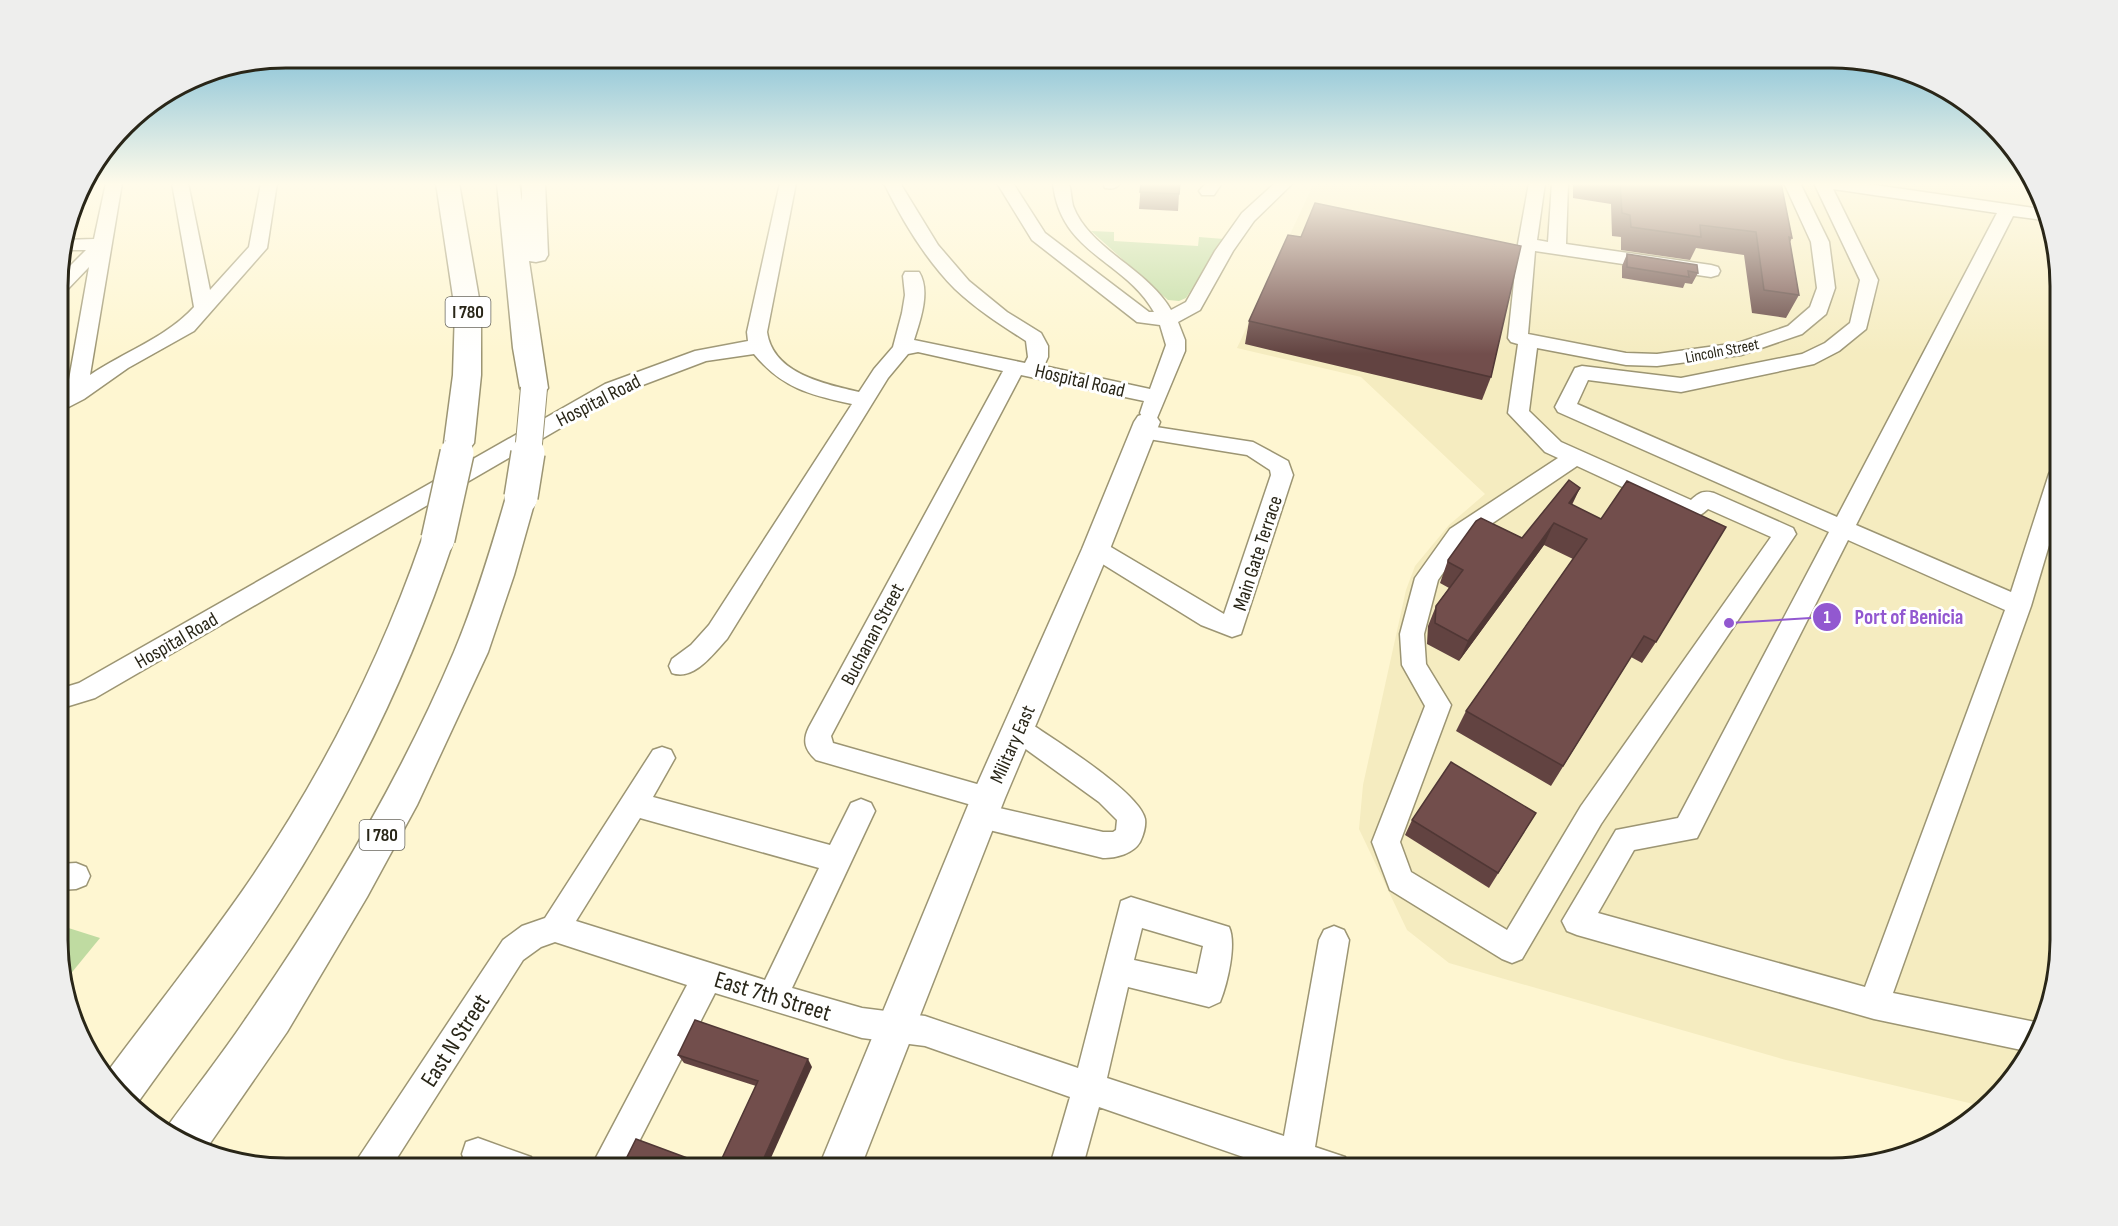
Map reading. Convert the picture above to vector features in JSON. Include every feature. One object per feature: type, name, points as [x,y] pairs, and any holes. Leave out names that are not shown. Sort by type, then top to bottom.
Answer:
[{"type":"highway","name":"I 780","points":[[123,1086],[267,888],[325,792],[386,674],[419,595],[438,539],[459,443],[467,375],[468,310],[456,240]]},
{"type":"highway","name":"I 780","points":[[188,1136],[271,1019],[378,841],[422,761],[471,651],[503,562],[521,497],[530,441],[534,388],[515,240]]},
{"type":"highway","points":[[534,388],[541,344],[536,240]]},
{"type":"main road","name":"Military East","points":[[844,1158],[985,807],[1096,549],[1148,417]]},
{"type":"street","points":[[77,394],[103,240]]},
{"type":"street","points":[[191,240],[204,308]]},
{"type":"street","points":[[68,400],[121,363],[187,327],[258,248],[259,240]]},
{"type":"street","points":[[777,240],[757,332],[759,347],[776,367],[795,381],[806,386],[866,400]]},
{"type":"street","points":[[926,240],[962,285],[987,307],[1034,337],[1038,346],[1038,357],[1024,368]]},
{"type":"street","points":[[1043,240],[1144,318],[1168,319],[1193,306],[1232,240]]},
{"type":"street","points":[[1089,240],[1157,302],[1168,319]]},
{"type":"street","points":[[1528,240],[1518,413],[1553,447],[1575,457],[1693,510],[1706,499],[1785,534],[1592,815],[1512,949],[1400,881],[1386,842],[1438,705],[1414,665],[1412,634],[1427,578],[1458,535],[1575,457]]},
{"type":"street","points":[[1557,240],[1557,249]]},
{"type":"street","name":"Lincoln Street","points":[[1523,339],[1626,359],[1657,360],[1741,350],[1795,330],[1819,310],[1826,288],[1819,240]]},
{"type":"street","points":[[1850,240],[1869,280],[1859,324],[1832,347],[1807,359],[1681,385],[1582,373],[1565,407],[2019,606]]},
{"type":"street","points":[[1991,240],[1687,829],[1626,838],[1577,921],[1874,1004],[2029,1036]]},
{"type":"street","points":[[72,245],[102,244]]},
{"type":"street","points":[[68,278],[102,244]]},
{"type":"street","points":[[1527,244],[1711,271]]},
{"type":"street","points":[[681,666],[700,652],[718,632],[881,374],[903,349],[913,309],[915,288],[912,276]]},
{"type":"street","name":"Military East","points":[[1148,417],[1176,345],[1168,319]]},
{"type":"street","name":"Hospital Road","points":[[903,349],[918,346],[1024,368],[1148,417]]},
{"type":"street","name":"Hospital Road","points":[[68,696],[86,691],[612,389],[706,353],[737,347],[759,347]]},
{"type":"street","name":"Buchanan Street","points":[[985,807],[825,752],[818,745],[818,735],[1024,368]]},
{"type":"street","name":"Main Gate Terrace","points":[[1096,549],[1210,618],[1232,627],[1282,475],[1280,466],[1253,450],[1148,417]]},
{"type":"street","points":[[1874,1004],[2019,606],[2050,509]]},
{"type":"street","points":[[985,807],[1103,845],[1122,842],[1129,835],[1131,819],[1125,809],[1109,794],[1018,729]]},
{"type":"street","points":[[555,928],[662,758]]},
{"type":"street","points":[[634,804],[838,860]]},
{"type":"street","points":[[772,997],[861,811]]},
{"type":"street","points":[[1068,1158],[1089,1089],[1131,910],[1218,937],[1209,992],[1117,970]]},
{"type":"street","name":"East 7th Street","points":[[555,928],[862,1023],[925,1031],[1282,1158]]},
{"type":"street","name":"East N Street","points":[[378,1158],[513,950],[532,936],[555,928]]},
{"type":"street","points":[[1297,1158],[1334,940]]},
{"type":"street","points":[[613,1158],[708,976]]},
{"type":"street","points":[[478,1154],[489,1158]]},
{"type":"shaded area","points":[[1287,240],[2045,240],[2050,271],[2050,955],[2043,997],[2034,1024],[2014,1062],[1987,1095],[1975,1104],[1786,1060],[1449,963],[1407,930],[1359,829],[1363,785],[1406,590],[1415,566],[1449,525],[1485,494],[1361,377],[1237,348]]},
{"type":"green space","points":[[1101,240],[1198,246],[1199,240],[1223,240],[1186,298],[1179,301],[1168,300]]},
{"type":"green space","points":[[68,928],[100,938],[70,974]]},
{"type":"building","points":[[1286,240],[1493,240],[1521,246],[1491,377],[1249,321]]},
{"type":"building","points":[[1757,240],[1790,240],[1799,295],[1764,290]]},
{"type":"building","points":[[1627,254],[1697,265],[1698,273],[1688,271],[1689,277],[1627,267]]},
{"type":"building","points":[[1569,480],[1580,488],[1569,503],[1601,519],[1627,481],[1726,527],[1656,642],[1644,636],[1563,766],[1466,711],[1587,539],[1554,523],[1468,641],[1435,623],[1436,606],[1463,570],[1448,560],[1476,521],[1481,518],[1522,538]]},
{"type":"building","points":[[1451,762],[1536,813],[1498,873],[1412,820]]},
{"type":"building","points":[[695,1020],[808,1059],[764,1158],[722,1158],[758,1081],[678,1055]]},
{"type":"building","points":[[636,1139],[687,1158],[626,1158]]},
{"type":"place","name":"Port of Benicia","points":[[1729,623]]}]
